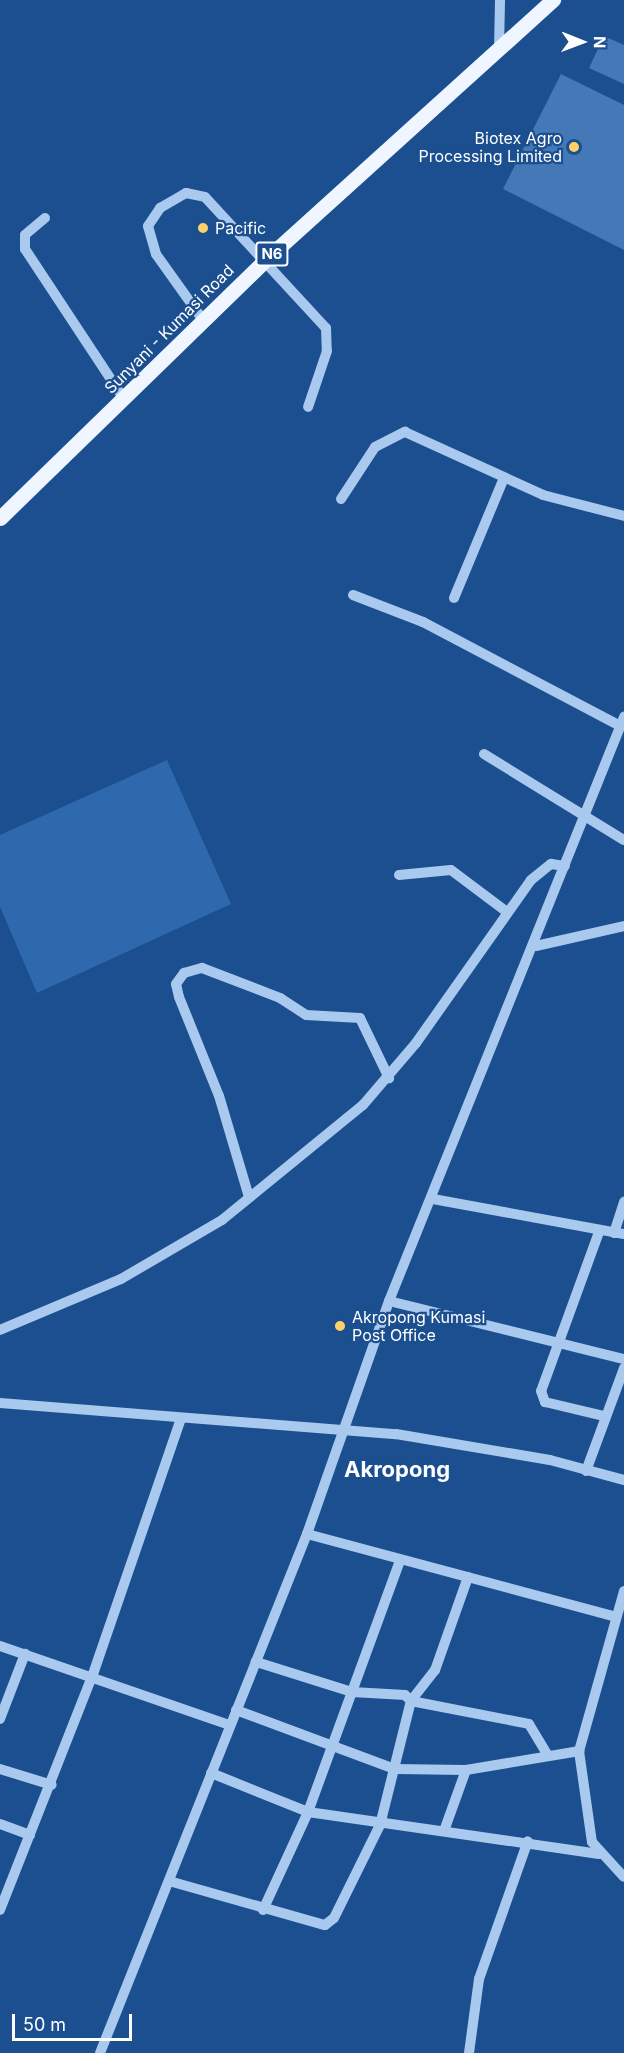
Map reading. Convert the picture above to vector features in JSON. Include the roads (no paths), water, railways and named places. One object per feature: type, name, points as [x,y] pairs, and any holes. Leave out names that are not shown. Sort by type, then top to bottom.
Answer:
[{"type":"main road","name":"Sunyani - Kumasi Road","points":[[0,518],[266,259],[554,0]]},
{"type":"street","points":[[499,49],[500,0]]},
{"type":"street","points":[[203,320],[156,254],[148,226],[160,208],[186,193],[205,196],[266,259],[326,328],[327,351],[308,407]]},
{"type":"street","points":[[45,218],[25,235],[25,249],[124,399]]},
{"type":"street","points":[[341,499],[375,447],[399,432],[417,435],[543,495],[624,516]]},
{"type":"street","points":[[454,598],[504,478]]},
{"type":"street","points":[[100,2053],[307,1534],[389,1301],[434,1199],[536,946],[622,722],[423,622],[353,596]]},
{"type":"street","points":[[484,754],[624,840]]},
{"type":"street","points":[[0,1330],[121,1279],[222,1220],[389,1078],[507,912],[543,868],[565,866]]},
{"type":"street","points":[[399,875],[451,870],[507,912]]},
{"type":"street","points":[[536,946],[624,926]]},
{"type":"street","points":[[249,1197],[219,1096],[179,997],[176,984],[184,973],[202,968],[312,1017],[348,1014],[360,1018],[389,1078]]},
{"type":"street","points":[[434,1199],[599,1232],[619,1233],[624,1202]]},
{"type":"street","points":[[599,1232],[542,1397],[604,1416]]},
{"type":"street","points":[[389,1301],[624,1359]]},
{"type":"street","points":[[586,1471],[604,1416],[624,1368]]},
{"type":"street","points":[[0,1403],[344,1429],[462,1443],[624,1480]]},
{"type":"street","points":[[0,1910],[52,1785],[92,1677],[181,1418]]},
{"type":"street","points":[[307,1534],[399,1561],[613,1616]]},
{"type":"street","points":[[263,1910],[308,1812],[329,1748],[352,1692],[399,1561]]},
{"type":"street","points":[[169,1881],[263,1910],[325,1925],[334,1918],[380,1825],[411,1701],[435,1670],[468,1577]]},
{"type":"street","points":[[624,1592],[613,1616],[579,1751],[586,1827],[599,1854],[624,1877]]},
{"type":"street","points":[[0,1646],[230,1725]]},
{"type":"street","points":[[0,1719],[25,1654]]},
{"type":"street","points":[[256,1662],[352,1692],[405,1695],[411,1701],[529,1724],[548,1756]]},
{"type":"street","points":[[236,1710],[329,1748],[394,1769],[466,1770],[579,1751]]},
{"type":"street","points":[[0,1769],[52,1785]]},
{"type":"street","points":[[444,1831],[466,1770]]},
{"type":"street","points":[[211,1773],[308,1812],[380,1825],[528,1841],[599,1854]]},
{"type":"street","points":[[0,1824],[30,1835]]},
{"type":"street","points":[[469,2053],[479,1979],[528,1841]]},
{"type":"place","name":"Biotex Agro Processing Limited","points":[[574,147]]},
{"type":"place","name":"Pacific","points":[[203,228]]},
{"type":"place","name":"Akropong Kumasi Post Office","points":[[340,1326]]},
{"type":"district","name":"Akropong","points":[[397,1470]]}]
